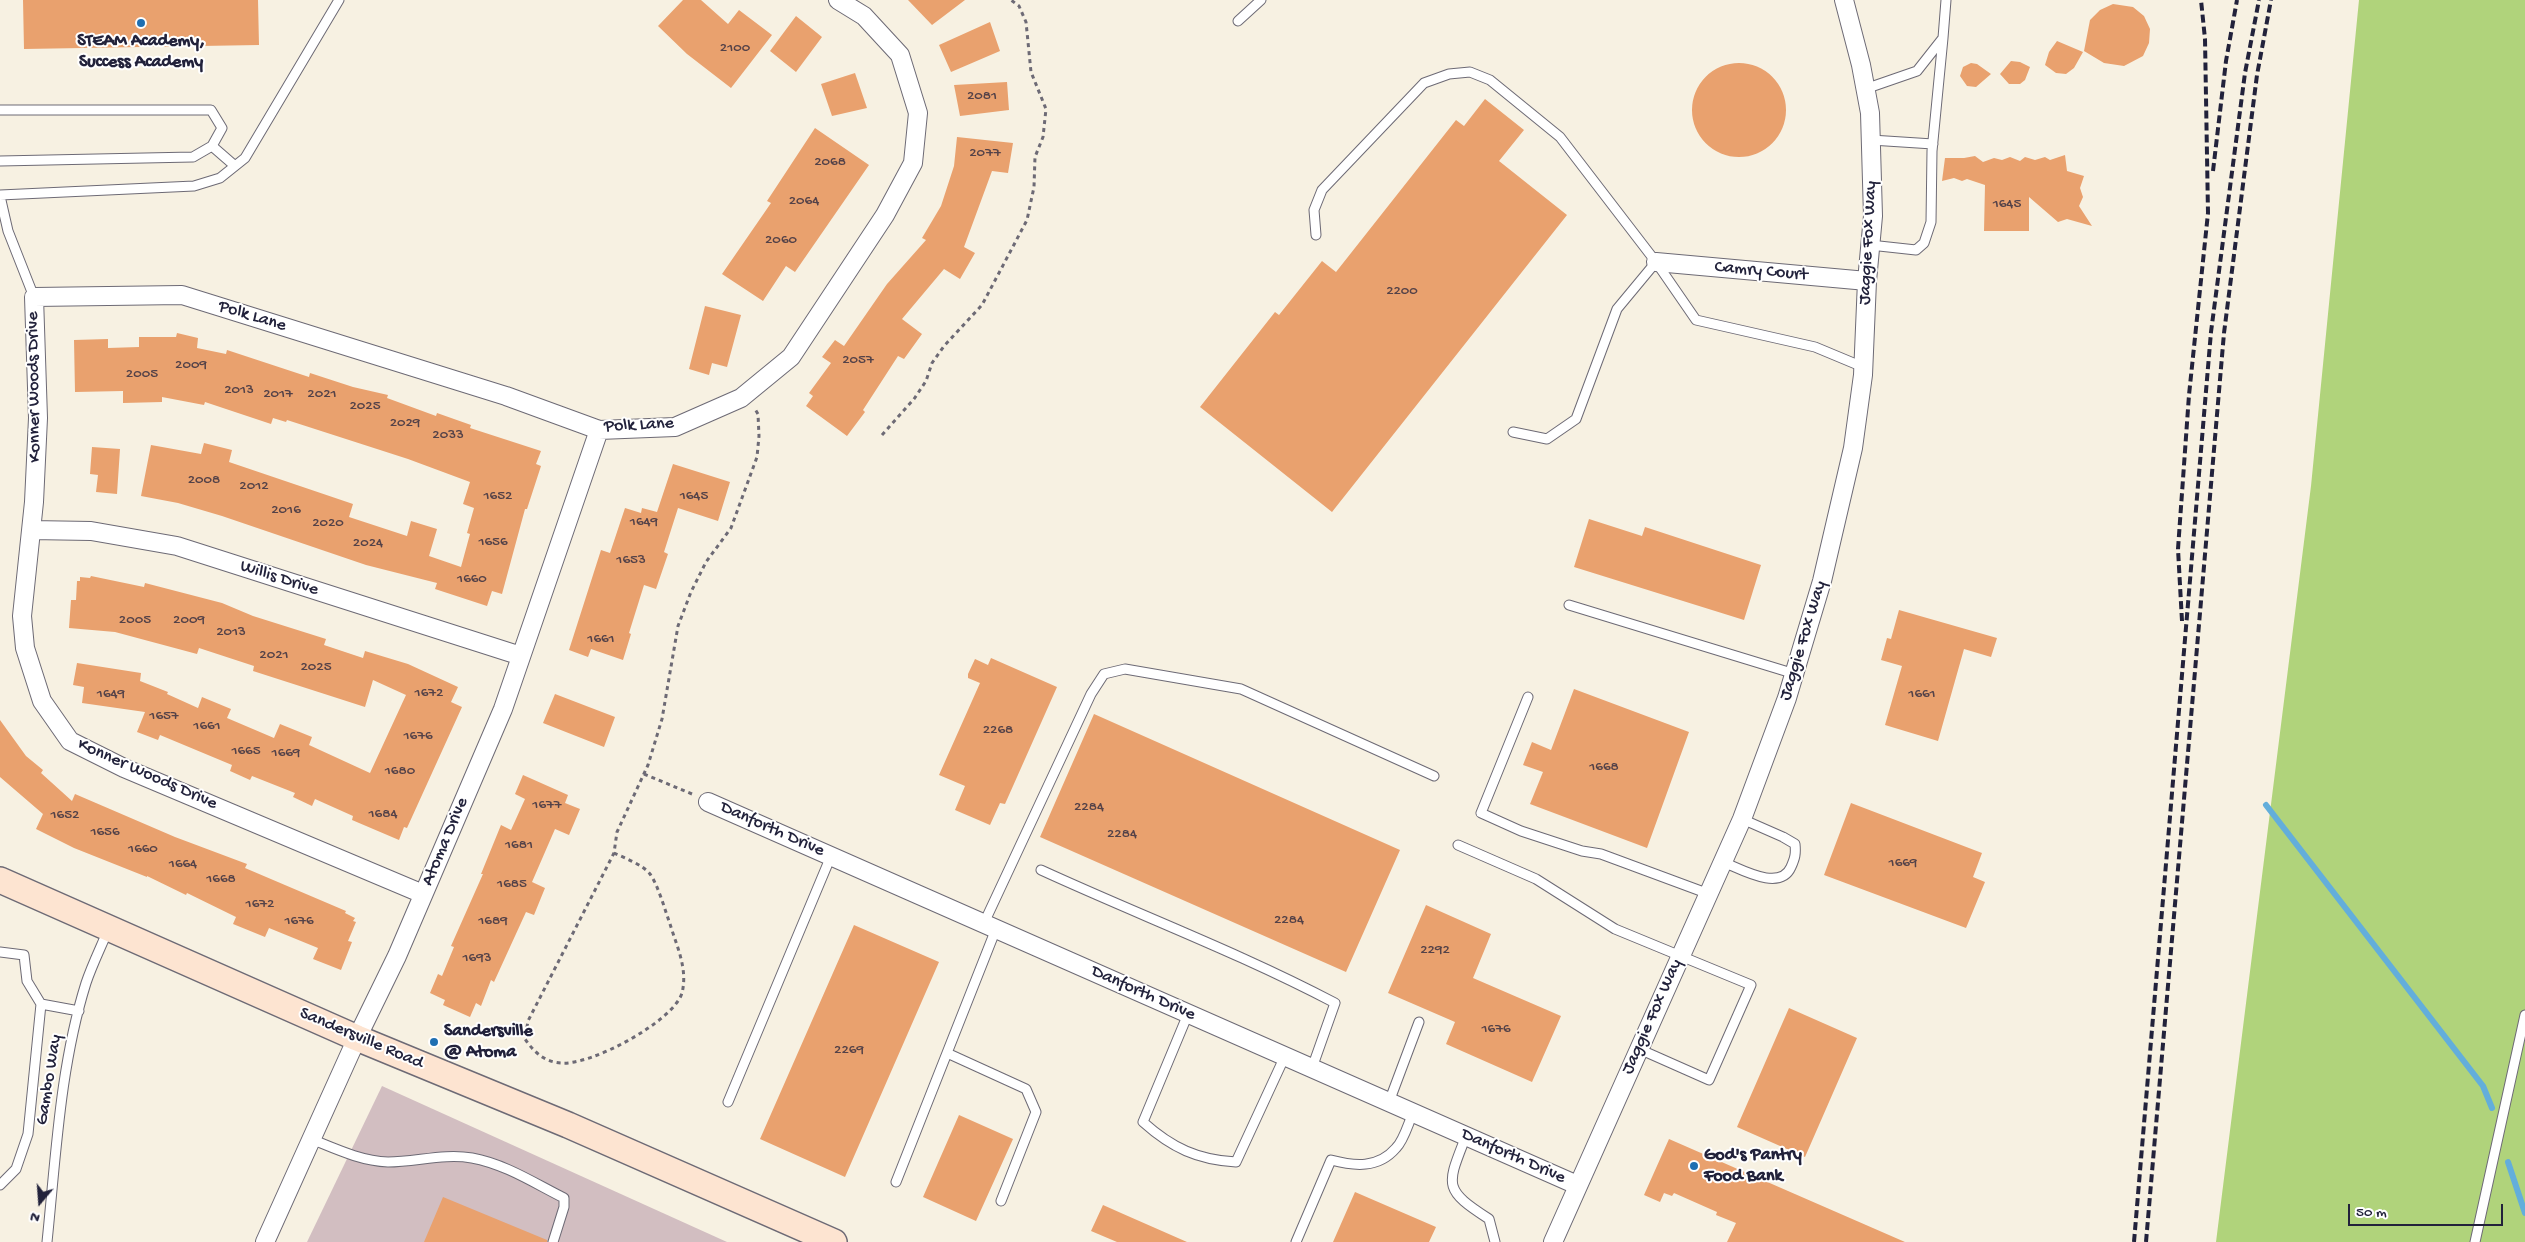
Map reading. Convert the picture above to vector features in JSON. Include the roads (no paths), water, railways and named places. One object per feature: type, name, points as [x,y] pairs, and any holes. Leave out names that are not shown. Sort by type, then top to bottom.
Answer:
[{"type":"street","name":"Polk Lane","points":[[34,297],[182,295],[506,396],[599,430],[675,427],[741,398],[791,357],[885,215],[913,163],[918,113],[900,55],[864,16],[838,0]]},
{"type":"street","name":"Jaggie Fox Way","points":[[1552,1242],[1709,894],[1767,758],[1795,674],[1822,581],[1853,448],[1863,366],[1867,281],[1873,216],[1871,140],[1862,65],[1844,0]]},
{"type":"street","name":"Camry Court","points":[[1656,262],[1867,281]]},
{"type":"street","name":"Konner Woods Drive","points":[[34,297],[38,418],[31,530],[22,616],[25,648],[42,701],[70,741],[124,768],[423,894]]},
{"type":"street","name":"Atoma Drive","points":[[264,1242],[357,1038],[397,956],[503,709],[599,430]]},
{"type":"street","name":"Willis Drive","points":[[31,530],[92,531],[177,546],[521,656]]},
{"type":"street","name":"Danforth Drive","points":[[708,802],[1577,1185]]},
{"type":"street","name":"Sandersville Road","points":[[0,880],[357,1038],[568,1125],[834,1242]]},
{"type":"lane","points":[[34,297],[8,231],[0,195],[194,186],[220,178],[245,158],[339,0]]},
{"type":"lane","points":[[1238,21],[1261,0]]},
{"type":"lane","points":[[1870,246],[1916,250],[1924,243],[1931,222],[1933,144],[1946,0]]},
{"type":"lane","points":[[1865,89],[1917,71],[1943,38]]},
{"type":"lane","points":[[1316,235],[1314,210],[1322,190],[1424,82],[1449,74],[1470,72],[1490,80],[1560,137],[1656,262],[1696,320],[1815,347],[1863,366]]},
{"type":"lane","points":[[0,110],[211,110],[222,128],[212,146],[193,157],[0,161]]},
{"type":"lane","points":[[1871,140],[1933,144]]},
{"type":"lane","points":[[212,146],[235,166]]},
{"type":"lane","points":[[1513,432],[1547,439],[1576,419],[1617,309],[1656,262]]},
{"type":"lane","points":[[1570,605],[1795,674]]},
{"type":"lane","points":[[896,1182],[947,1053],[990,926],[1090,694],[1104,674],[1125,669],[1241,689],[1434,776]]},
{"type":"lane","points":[[1528,697],[1482,813],[1521,831],[1582,852],[1601,854],[1709,894]]},
{"type":"lane","points":[[1723,862],[1766,878],[1779,879],[1788,874],[1796,856],[1795,844],[1783,836],[1742,819]]},
{"type":"lane","points":[[1458,845],[1536,879],[1615,929],[1751,985],[1709,1080],[1639,1049]]},
{"type":"lane","points":[[728,1102],[831,856]]},
{"type":"lane","points":[[1041,870],[1172,929],[1266,967],[1335,1003],[1312,1068]]},
{"type":"lane","name":"Gambo Way","points":[[47,1242],[60,1111],[72,1037],[86,982],[109,928]]},
{"type":"lane","points":[[0,952],[24,955],[27,981],[41,1004],[28,1134],[16,1168],[0,1185]]},
{"type":"lane","points":[[41,1004],[79,1011]]},
{"type":"lane","points":[[1188,1014],[1143,1122],[1163,1140],[1209,1161],[1236,1162],[1285,1056]]},
{"type":"lane","points":[[2475,1242],[2525,1015]]},
{"type":"lane","points":[[1389,1102],[1419,1022]]},
{"type":"lane","points":[[947,1053],[1026,1089],[1036,1112],[1001,1201]]},
{"type":"lane","points":[[1296,1242],[1331,1160],[1357,1166],[1381,1160],[1397,1148],[1413,1113]]},
{"type":"lane","points":[[1466,1136],[1451,1177],[1455,1191],[1464,1203],[1489,1219],[1496,1242]]},
{"type":"lane","points":[[311,1139],[367,1160],[396,1162],[450,1156],[472,1158],[502,1166],[564,1198],[564,1207],[553,1242]]},
{"type":"waterway","points":[[2266,805],[2483,1086],[2492,1108]]},
{"type":"waterway","points":[[2508,1162],[2525,1213]]},
{"type":"railway","points":[[2182,621],[2178,549],[2189,395],[2208,213],[2205,39],[2201,0]]},
{"type":"railway","points":[[2213,171],[2226,61],[2237,0]]},
{"type":"railway","points":[[2134,1242],[2211,332],[2245,73],[2259,0]]},
{"type":"railway","points":[[2146,1242],[2224,333],[2257,75],[2271,0]]},
{"type":"place","name":"STEAM Academy, Success Academy","points":[[141,23]]},
{"type":"place","name":"Sandersville @ Atoma","points":[[434,1042]]},
{"type":"place","name":"God's Pantry Food Bank","points":[[1694,1166]]}]
